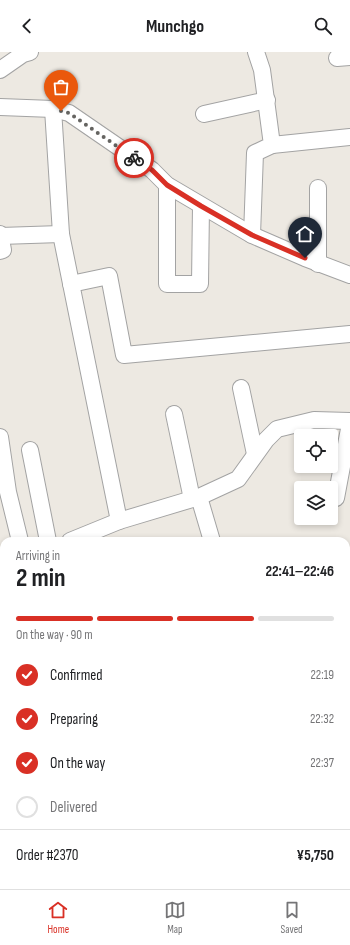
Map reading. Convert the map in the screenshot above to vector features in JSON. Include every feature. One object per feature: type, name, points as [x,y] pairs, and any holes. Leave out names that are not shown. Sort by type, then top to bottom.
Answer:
[{"type":"street","points":[[0,70],[23,54],[30,52]]},
{"type":"street","points":[[256,52],[262,70],[272,145]]},
{"type":"street","points":[[204,114],[267,100]]},
{"type":"street","points":[[0,107],[53,109],[69,113],[152,170],[167,185],[201,206],[252,235],[318,264],[350,276]]},
{"type":"street","points":[[53,109],[61,234],[119,521]]},
{"type":"street","points":[[252,235],[255,153],[272,145],[350,137]]},
{"type":"street","points":[[167,185],[167,284],[200,284],[201,206]]},
{"type":"street","points":[[318,188],[318,264]]},
{"type":"street","points":[[0,251],[3,250],[0,235],[61,234]]},
{"type":"street","points":[[71,284],[109,276],[124,355],[350,334]]},
{"type":"street","points":[[241,388],[255,454]]},
{"type":"street","points":[[174,414],[196,498],[211,537]]},
{"type":"street","points":[[80,537],[119,521],[196,498],[238,479],[255,454],[277,429],[314,420],[350,425],[338,488]]},
{"type":"street","points":[[0,437],[8,492],[19,537]]},
{"type":"street","points":[[30,450],[47,537]]},
{"type":"way so far","points":[[61,111],[69,113],[134,158]]},
{"type":"route","points":[[134,158],[152,170],[167,185],[201,206],[252,235],[305,258]]}]
